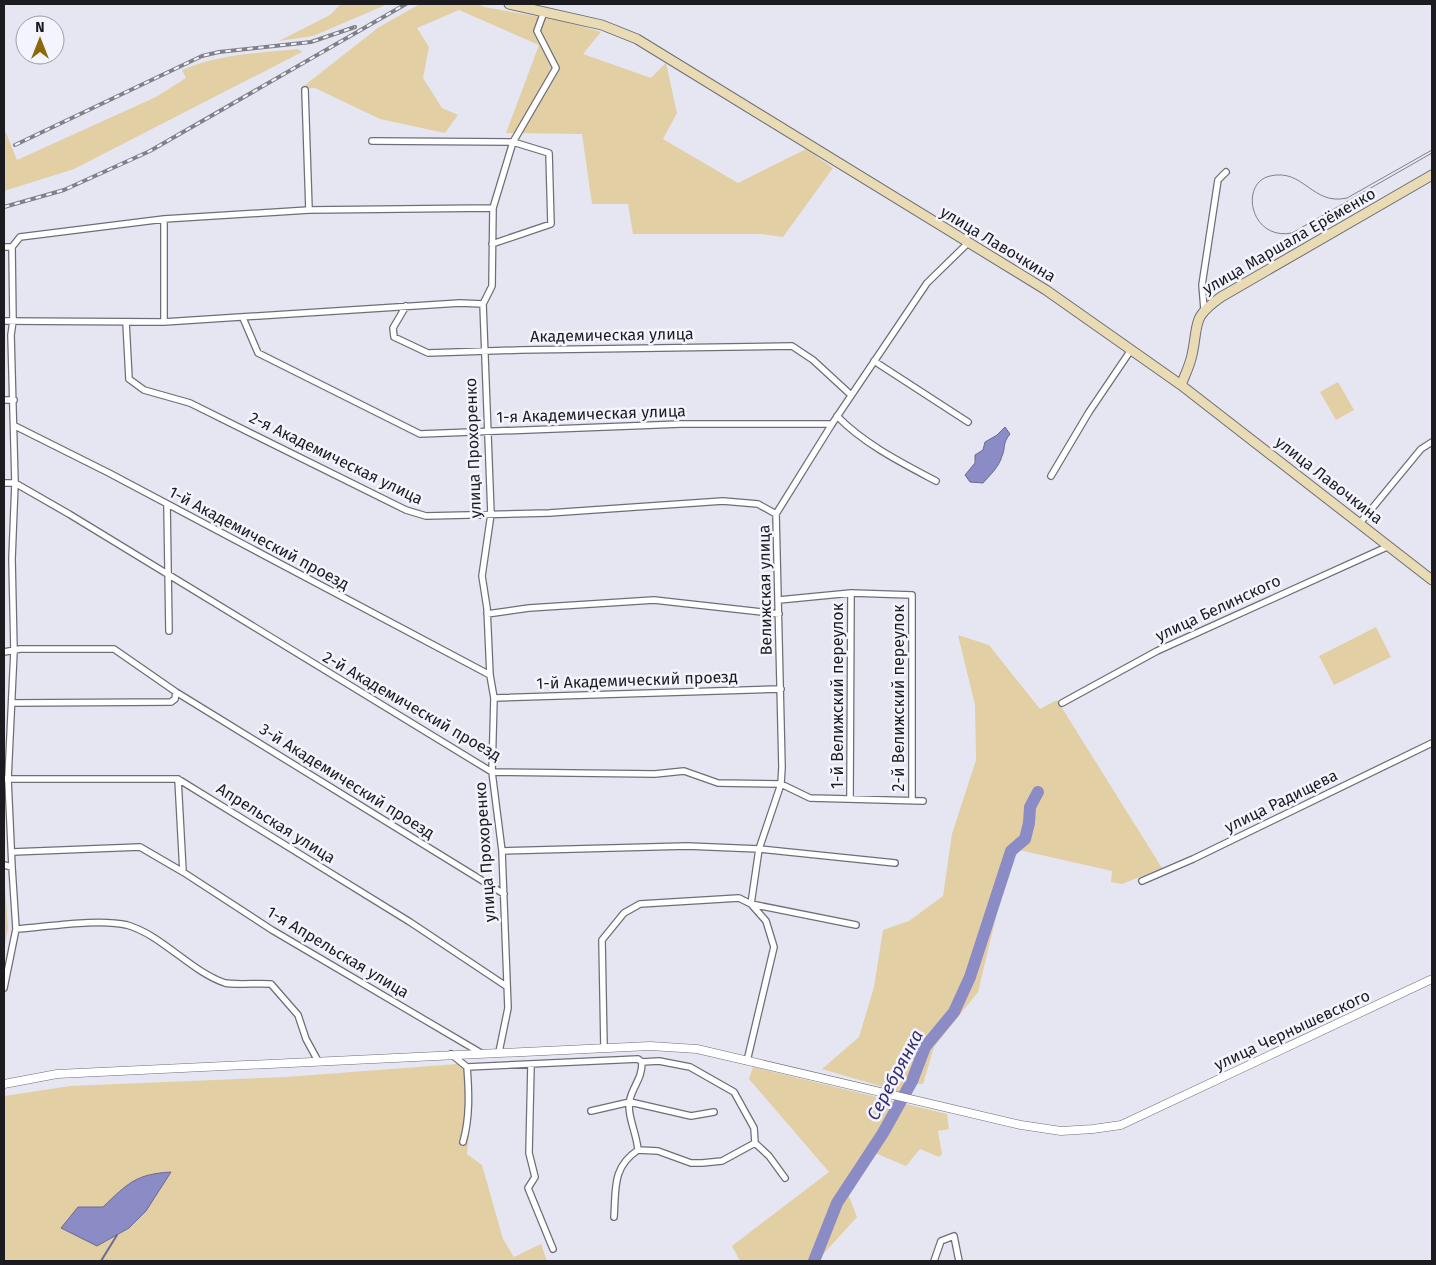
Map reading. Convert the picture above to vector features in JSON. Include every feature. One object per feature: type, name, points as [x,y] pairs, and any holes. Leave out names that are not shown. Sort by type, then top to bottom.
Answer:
[{"type":"main road","name":"улица Лавочкина","points":[[509,4],[602,26],[637,39],[1046,290],[1181,385],[1432,580]]},
{"type":"main road","name":"улица Маршала Ерёменко","points":[[1181,385],[1192,356],[1196,326],[1204,309],[1220,296],[1432,175]]},
{"type":"street","name":"улица Прохоренко","points":[[499,1052],[508,1008],[502,851],[492,772],[494,698],[490,675],[487,614],[482,576],[491,514],[483,304],[492,286],[492,208],[514,142],[556,68],[537,31],[544,12]]},
{"type":"street","points":[[305,90],[309,210]]},
{"type":"street","points":[[372,141],[514,142],[549,153],[551,224],[492,244]]},
{"type":"street","points":[[1204,309],[1202,285],[1218,180],[1226,172]]},
{"type":"street","points":[[4,988],[16,929],[6,779],[14,651],[12,572],[15,483],[11,335],[13,321],[12,247],[20,237],[164,219],[309,210],[492,208]]},
{"type":"street","points":[[164,219],[164,322]]},
{"type":"street","name":"Велижская улица","points":[[751,904],[759,849],[781,784],[781,689],[776,514],[837,416],[927,282],[968,243]]},
{"type":"street","points":[[4,247],[12,247]]},
{"type":"street","points":[[4,321],[164,322],[406,306],[460,303],[483,304]]},
{"type":"street","name":"Академическая улица","points":[[406,306],[393,328],[394,337],[428,354],[484,351],[792,346],[813,360],[851,395]]},
{"type":"street","name":"1-я Академическая улица","points":[[243,318],[258,353],[420,434],[681,424],[832,424]]},
{"type":"street","name":"2-я Академическая улица","points":[[126,322],[129,379],[144,390],[190,403],[406,510],[426,516],[549,513],[723,501],[758,504],[776,514]]},
{"type":"street","points":[[1050,476],[1089,412],[1131,350]]},
{"type":"street","points":[[874,361],[968,422]]},
{"type":"street","points":[[4,400],[14,400]]},
{"type":"street","points":[[837,416],[845,424],[886,453],[936,481]]},
{"type":"street","name":"1-й Академический проезд","points":[[14,426],[490,675]]},
{"type":"street","points":[[1360,523],[1421,449],[1432,442]]},
{"type":"street","points":[[4,483],[15,483]]},
{"type":"street","name":"2-й Академический проезд","points":[[15,483],[492,772],[655,774],[684,771],[718,783],[781,784]]},
{"type":"street","points":[[167,505],[170,577],[169,631]]},
{"type":"street","name":"улица Белинского","points":[[1062,703],[1157,651],[1388,546]]},
{"type":"street","points":[[4,572],[12,572]]},
{"type":"street","points":[[779,600],[851,593]]},
{"type":"street","name":"2-й Велижский переулок","points":[[851,593],[912,595],[912,800]]},
{"type":"street","name":"1-й Велижский переулок","points":[[850,799],[851,593]]},
{"type":"street","points":[[487,614],[529,608],[654,600],[779,614]]},
{"type":"street","name":"3-й Академический проезд","points":[[4,652],[114,649],[176,692],[504,894]]},
{"type":"street","name":"1-й Академический проезд","points":[[494,698],[781,689]]},
{"type":"street","points":[[12,703],[171,702],[175,699],[176,692]]},
{"type":"street","name":"улица Радищева","points":[[1142,881],[1193,859],[1432,743]]},
{"type":"street","points":[[6,779],[178,779],[183,872]]},
{"type":"street","name":"Апрельская улица","points":[[178,779],[410,922],[506,986]]},
{"type":"street","points":[[781,784],[810,798],[923,801]]},
{"type":"street","points":[[502,851],[678,846],[759,849],[895,863]]},
{"type":"street","name":"1-я Апрельская улица","points":[[12,852],[140,847],[183,872],[272,930],[482,1053]]},
{"type":"street","points":[[4,865],[12,867]]},
{"type":"street","points":[[604,1047],[602,940],[624,913],[640,904],[739,898],[751,904],[856,925]]},
{"type":"street","points":[[747,1061],[774,947],[766,921],[751,904]]},
{"type":"street","points":[[16,929],[102,924],[125,925],[137,929],[193,966],[227,984],[271,984],[298,1015],[306,1039],[318,1061]]},
{"type":"street","name":"улица Чернышевского","points":[[4,1084],[57,1074],[650,1046],[697,1049],[988,1120],[1061,1131],[1093,1130],[1122,1125],[1432,979]]},
{"type":"street","points":[[451,1054],[467,1067],[638,1060],[642,1062],[660,1061],[690,1067],[734,1092],[754,1128],[755,1143],[769,1156],[786,1178]]},
{"type":"street","points":[[638,1150],[630,1102],[642,1074],[642,1062]]},
{"type":"street","points":[[531,1064],[529,1153],[535,1177],[528,1188],[553,1249]]},
{"type":"street","points":[[463,1142],[466,1130],[469,1088],[467,1067]]},
{"type":"street","points":[[591,1110],[630,1102],[691,1116],[714,1112]]},
{"type":"street","points":[[614,1218],[619,1168],[627,1157],[638,1150],[658,1151],[691,1163],[702,1163],[722,1161],[755,1143]]},
{"type":"street","points":[[934,1261],[941,1241],[954,1236],[959,1261]]},
{"type":"shaded area","points":[[341,4],[388,4],[313,36],[279,41],[330,15]]},
{"type":"shaded area","points":[[420,4],[478,4],[484,7],[563,21],[601,32],[583,54],[651,78],[666,63],[677,113],[663,139],[738,183],[806,149],[833,168],[783,237],[761,234],[633,234],[628,204],[592,204],[582,134],[506,133],[539,45],[459,10],[417,28],[429,47],[423,78],[442,108],[458,115],[445,133],[380,119],[315,88],[300,89],[379,27]]},
{"type":"shaded area","points":[[298,49],[302,52],[74,169],[4,191],[4,128],[17,160],[156,97],[186,78],[182,70],[225,57]]},
{"type":"shaded area","points":[[1338,382],[1354,410],[1336,420],[1320,392]]},
{"type":"shaded area","points":[[1376,627],[1391,657],[1334,685],[1319,656]]},
{"type":"shaded area","points":[[958,635],[989,645],[1040,709],[1057,700],[1162,868],[1122,884],[1111,882],[1112,871],[1019,850],[1009,863],[978,992],[934,1047],[923,1084],[914,1084],[910,1095],[822,1069],[859,1037],[874,987],[883,930],[909,921],[943,896],[952,834],[976,760],[975,705]]},
{"type":"shaded area","points":[[4,870],[8,928],[4,950]]},
{"type":"shaded area","points":[[470,1063],[471,1113],[467,1154],[482,1165],[503,1239],[514,1257],[541,1244],[547,1261],[4,1261],[4,1096],[70,1086],[286,1077]]},
{"type":"shaded area","points":[[753,1067],[947,1114],[949,1129],[938,1131],[942,1154],[939,1157],[920,1149],[906,1166],[875,1153],[848,1194],[857,1217],[817,1261],[740,1261],[732,1246],[829,1172],[749,1079]]},
{"type":"water","points":[[1005,427],[1010,434],[1006,440],[1001,460],[997,467],[983,483],[970,482],[965,475],[975,463],[975,455],[983,450],[985,442],[997,435]]},
{"type":"water","points":[[171,1172],[146,1211],[129,1228],[97,1246],[61,1228],[78,1207],[103,1207],[133,1181],[149,1175]]},
{"type":"waterway","name":"Серебрянка","points":[[814,1261],[837,1203],[883,1133],[912,1081],[925,1047],[954,1012],[970,977],[1011,851],[1025,839],[1030,807],[1038,792]]},
{"type":"waterway","points":[[101,1261],[117,1235]]},
{"type":"tram line","points":[[1432,150],[1347,198],[1335,199],[1325,197],[1291,177],[1282,175],[1270,176],[1260,181],[1254,189],[1252,199],[1254,210],[1258,220],[1266,228],[1278,233],[1292,233],[1432,153]]},
{"type":"railway","points":[[4,207],[64,190],[150,151],[406,4]]},
{"type":"railway","points":[[15,145],[202,56],[219,52],[311,42],[355,27]]}]
